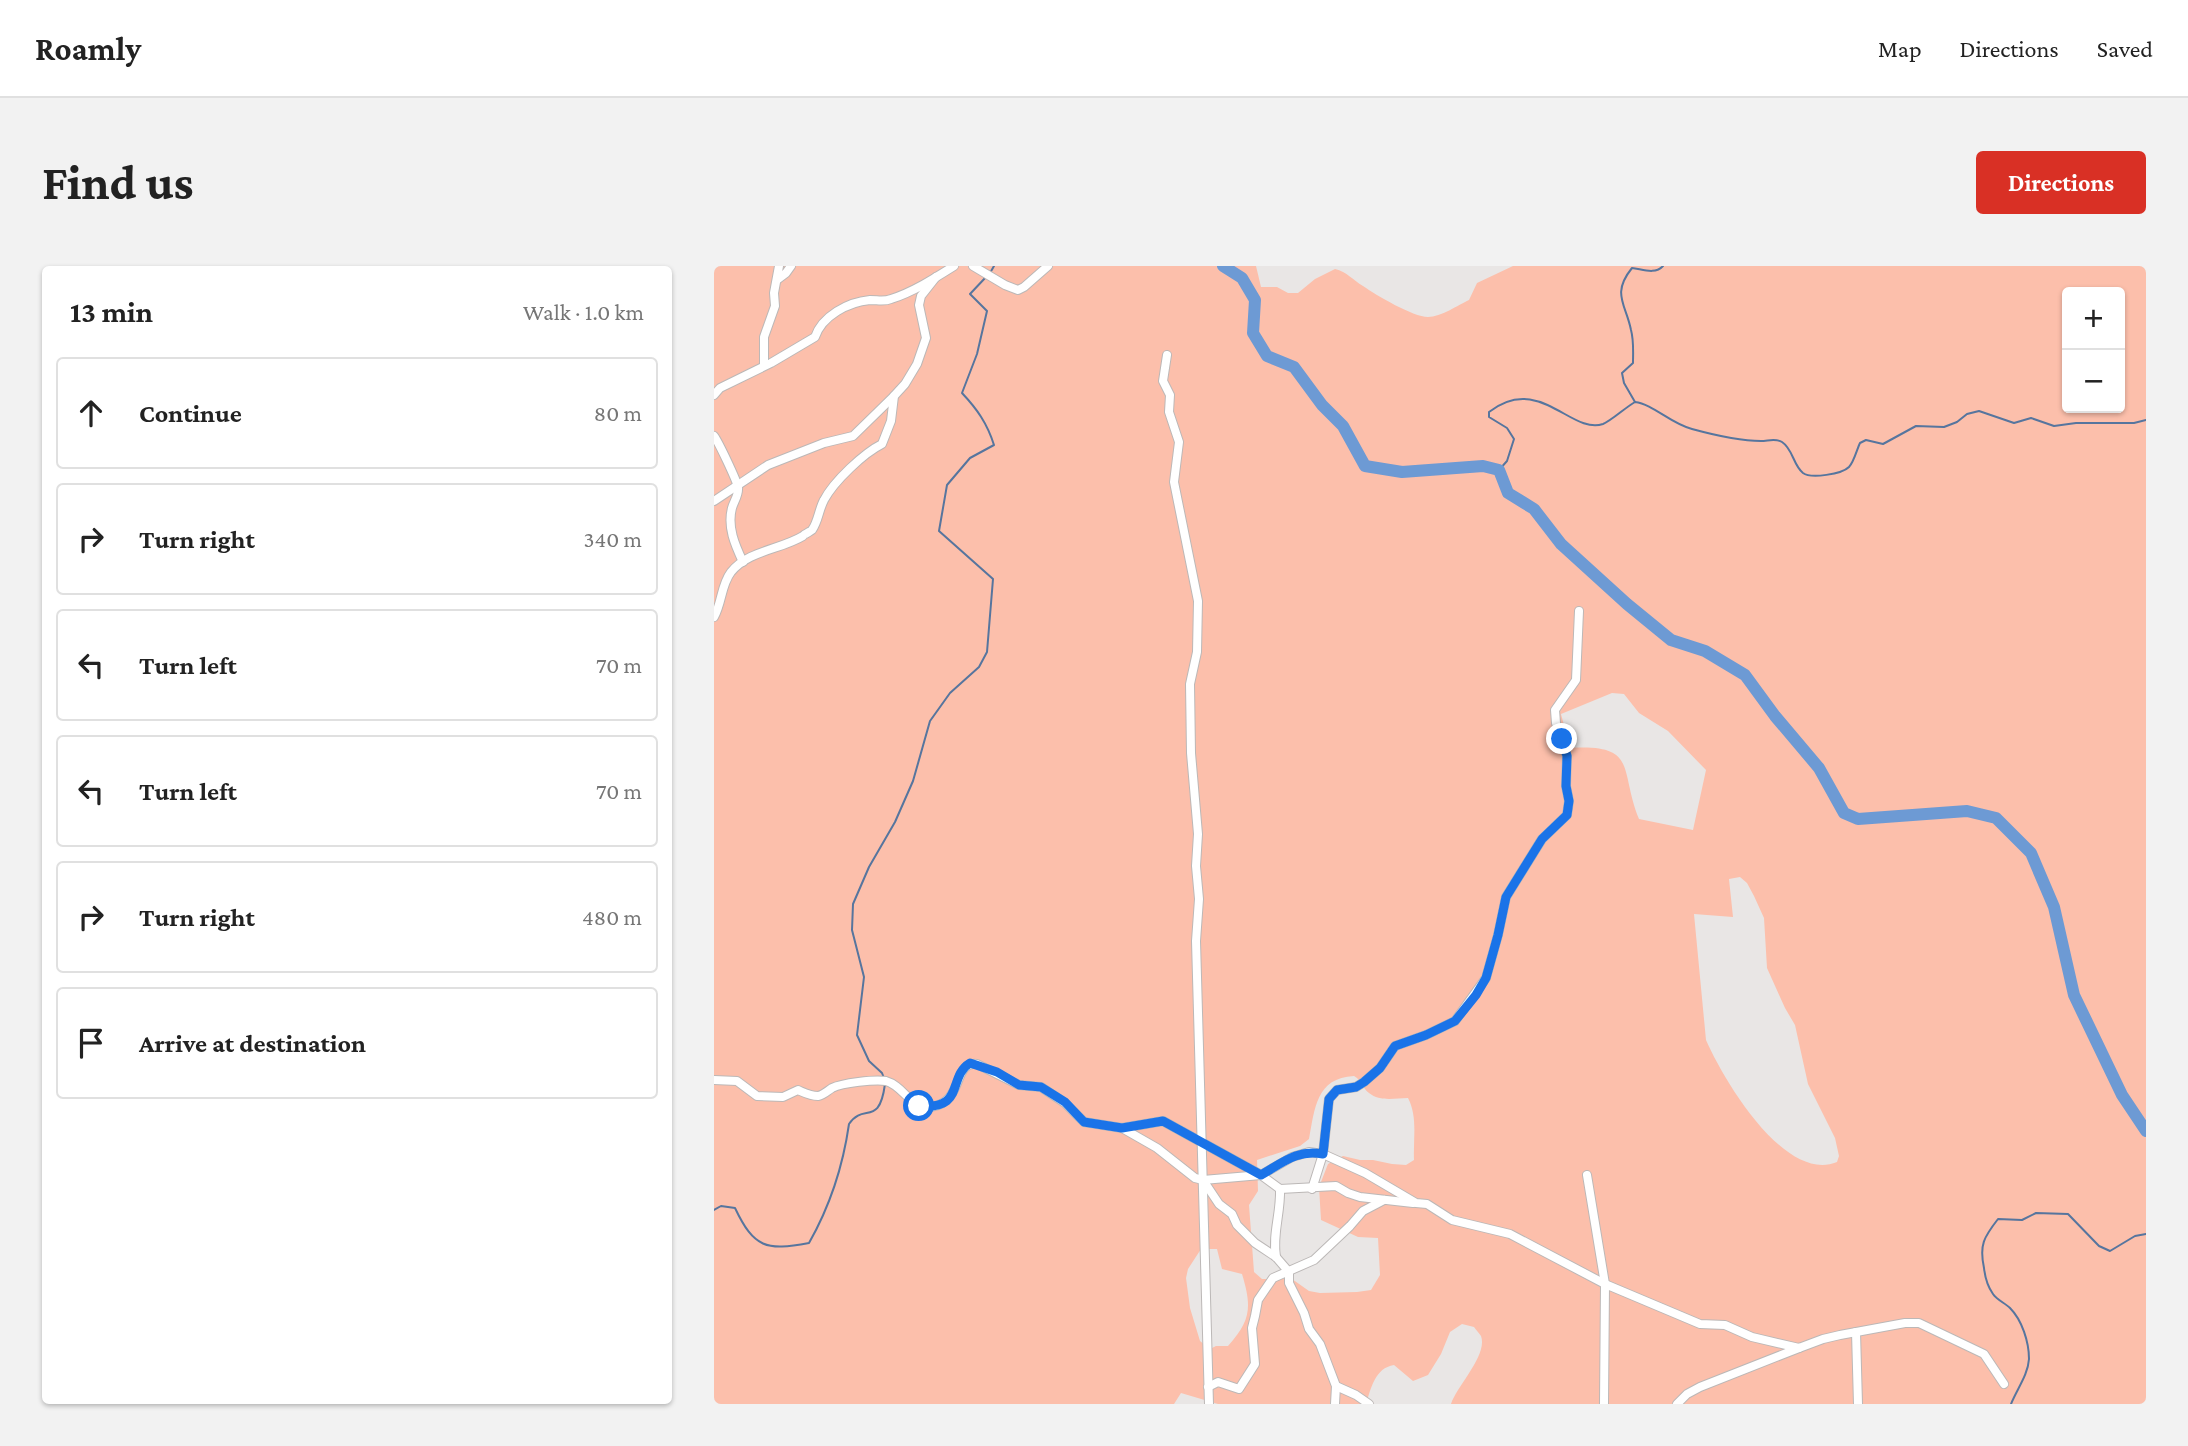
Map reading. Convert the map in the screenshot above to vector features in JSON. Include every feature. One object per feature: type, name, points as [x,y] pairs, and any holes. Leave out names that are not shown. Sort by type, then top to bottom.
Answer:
[{"type":"street","points":[[764,365],[764,337],[775,306],[774,293],[779,266]]},
{"type":"street","points":[[778,279],[790,266]]},
{"type":"street","points":[[714,394],[720,388],[814,337],[829,315],[856,303],[872,300],[883,302],[895,298],[954,266]]},
{"type":"street","points":[[973,266],[1018,290],[1048,266]]},
{"type":"street","points":[[714,501],[768,465],[824,443],[853,436],[894,396],[918,364],[926,338],[919,305],[921,296],[936,277]]},
{"type":"street","points":[[1167,355],[1163,381],[1170,395],[1169,412],[1179,442],[1174,482],[1198,601],[1197,652],[1190,684],[1191,753],[1198,834],[1196,866],[1199,900],[1196,940],[1209,1404]]},
{"type":"street","points":[[714,617],[731,572],[750,556],[794,541],[812,530],[825,497],[866,455],[882,444],[891,421],[894,396]]},
{"type":"street","points":[[714,436],[738,486],[731,520],[732,533],[743,562]]},
{"type":"street","points":[[1312,1189],[1323,1154],[1329,1099],[1337,1090],[1356,1087],[1364,1082],[1380,1068],[1395,1046],[1455,1021],[1486,978],[1506,897],[1542,839],[1567,815],[1567,756],[1556,723],[1555,710],[1576,680],[1580,611]]},
{"type":"street","points":[[714,1080],[737,1081],[757,1096],[770,1097],[783,1097],[797,1090],[822,1096],[834,1088],[848,1084],[886,1081],[919,1106],[931,1107],[945,1102],[953,1095],[964,1067],[970,1063],[997,1072],[1019,1085],[1041,1087],[1065,1102],[1084,1122],[1122,1128],[1163,1121],[1261,1175],[1280,1189],[1336,1186],[1348,1194],[1427,1205],[1452,1220],[1510,1234],[1605,1283],[1700,1324],[1725,1325],[1752,1337],[1798,1348]]},
{"type":"street","points":[[1122,1128],[1157,1148],[1195,1178],[1203,1180],[1261,1175],[1292,1157],[1309,1152],[1323,1154],[1365,1173],[1416,1203]]},
{"type":"street","points":[[1587,1175],[1605,1283],[1604,1404]]},
{"type":"street","points":[[1203,1180],[1237,1225],[1255,1243],[1276,1257],[1289,1272],[1289,1283],[1309,1329],[1320,1344],[1336,1386],[1335,1404]]},
{"type":"street","points":[[1276,1257],[1273,1241],[1280,1207],[1280,1189]]},
{"type":"street","points":[[1208,1387],[1218,1382],[1239,1389],[1255,1364],[1252,1328],[1258,1300],[1273,1278],[1314,1260],[1363,1211],[1384,1200]]},
{"type":"street","points":[[1677,1404],[1700,1387],[1823,1339],[1905,1323],[1919,1323],[1984,1354],[2004,1384]]},
{"type":"street","points":[[1856,1332],[1858,1404]]},
{"type":"street","points":[[1336,1386],[1369,1404]]},
{"type":"shaded area","points":[[714,266],[1256,266],[1261,287],[1277,287],[1288,293],[1298,293],[1315,279],[1335,269],[1395,305],[1428,317],[1444,313],[1469,300],[1477,283],[1513,266],[2146,266],[2146,1404],[1451,1404],[1476,1361],[1482,1344],[1481,1336],[1474,1327],[1462,1324],[1450,1332],[1428,1375],[1413,1381],[1394,1365],[1388,1367],[1378,1374],[1366,1404],[1218,1404],[1181,1393],[1174,1404],[714,1404]],"holes":[[[1612,693],[1624,694],[1639,713],[1668,731],[1706,770],[1693,830],[1639,819],[1627,774],[1617,756],[1592,748],[1570,748],[1561,714]],[[1740,877],[1747,883],[1764,918],[1767,968],[1795,1025],[1808,1084],[1835,1138],[1839,1156],[1837,1162],[1817,1165],[1797,1158],[1777,1143],[1741,1102],[1706,1040],[1694,914],[1733,917],[1729,879]],[[1354,1076],[1367,1091],[1378,1098],[1408,1098],[1413,1113],[1414,1160],[1406,1165],[1343,1156],[1328,1164],[1319,1187],[1321,1220],[1358,1237],[1378,1238],[1380,1275],[1371,1290],[1320,1293],[1309,1291],[1292,1279],[1262,1279],[1254,1272],[1249,1205],[1258,1191],[1257,1160],[1300,1146],[1309,1139],[1320,1097],[1332,1082]],[[1201,1249],[1217,1249],[1222,1269],[1242,1274],[1247,1296],[1247,1313],[1241,1328],[1228,1346],[1210,1349],[1200,1341],[1190,1308],[1186,1278],[1188,1269]]]},
{"type":"waterway","points":[[990,273],[994,266]]},
{"type":"waterway","points":[[1223,266],[1242,278],[1255,300],[1253,333],[1267,356],[1294,367],[1322,405],[1343,426],[1365,466],[1402,472],[1483,466],[1499,470],[1508,493],[1534,509],[1561,544],[1627,604],[1671,640],[1705,651],[1745,675],[1819,768],[1844,813],[1858,819],[1967,811],[1996,818],[2031,853],[2054,907],[2074,995],[2122,1095],[2146,1131]]},
{"type":"waterway","points":[[1635,402],[1624,383],[1622,373],[1633,363],[1632,334],[1622,299],[1622,285],[1632,268],[1652,271],[1663,266]]},
{"type":"waterway","points":[[884,1078],[869,1061],[857,1035],[864,977],[852,930],[853,904],[913,781],[930,721],[950,693],[979,667],[987,652],[993,579],[939,531],[947,485],[970,458],[994,445],[981,417],[962,393],[977,354],[987,311],[970,294],[986,277]]},
{"type":"waterway","points":[[1499,470],[1507,461],[1514,439],[1507,428],[1489,417],[1489,412],[1507,402],[1523,399],[1539,402],[1591,425],[1603,424],[1635,402],[1692,429],[1744,440],[1780,441],[1789,449],[1800,470],[1813,476],[1845,470],[1852,462],[1860,443],[1866,440],[1883,444],[1916,426],[1944,427],[1967,414],[1979,411],[2014,423],[2031,418],[2054,426],[2076,423],[2134,423],[2146,420]]},
{"type":"waterway","points":[[714,1210],[721,1206],[735,1208],[755,1239],[763,1244],[782,1247],[809,1243],[835,1185],[849,1124],[879,1106],[885,1084]]},
{"type":"waterway","points":[[2011,1404],[2027,1371],[2029,1352],[2018,1319],[2010,1308],[1993,1294],[1985,1275],[1983,1247],[1986,1236],[1998,1219],[2022,1220],[2036,1213],[2068,1214],[2099,1246],[2110,1251],[2135,1236],[2146,1234]]},
{"type":"route","points":[[919,1106],[931,1107],[945,1102],[953,1095],[964,1067],[970,1063],[997,1072],[1019,1085],[1041,1087],[1065,1102],[1084,1122],[1122,1128],[1163,1121],[1261,1175],[1292,1157],[1309,1152],[1323,1154],[1329,1099],[1337,1090],[1356,1087],[1364,1082],[1380,1068],[1395,1046],[1455,1021],[1486,978],[1506,897],[1542,839],[1567,815],[1567,756],[1562,739]]}]
